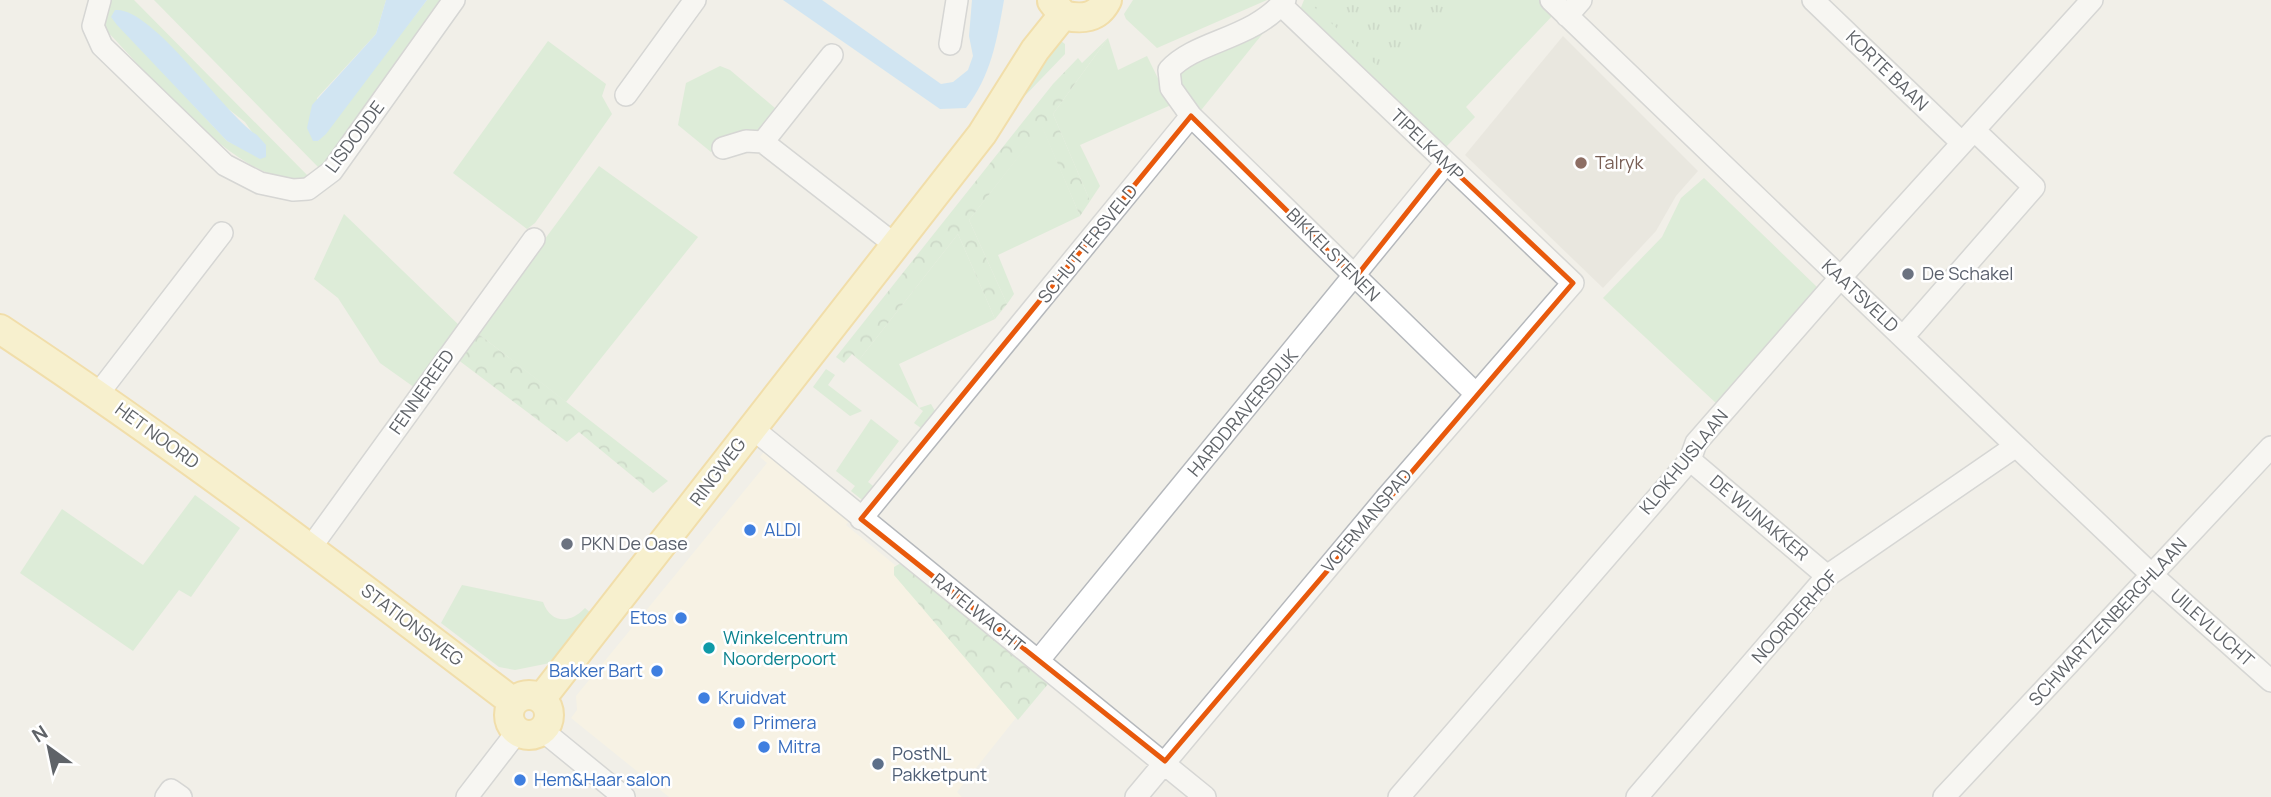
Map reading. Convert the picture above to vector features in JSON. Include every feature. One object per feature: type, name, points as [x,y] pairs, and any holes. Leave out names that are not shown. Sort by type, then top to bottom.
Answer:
[{"type":"main road","points":[[1058,8],[1087,18],[1100,11],[1107,0]]},
{"type":"main road","name":"RINGWEG","points":[[541,699],[982,134],[1058,8]]},
{"type":"main road","name":"HET NOORD","points":[[0,329],[98,394],[311,547]]},
{"type":"main road","name":"STATIONSWEG","points":[[311,547],[513,702]]},
{"type":"main road","points":[[532,695],[541,699],[549,715],[530,731],[510,723],[509,712],[513,702],[521,696],[532,695]]},
{"type":"street","name":"LISDODDE","points":[[100,0],[93,26],[102,46],[225,165],[260,183],[293,190],[308,189],[332,172],[454,0]]},
{"type":"street","points":[[626,95],[695,0]]},
{"type":"street","points":[[950,44],[957,0]]},
{"type":"street","points":[[1551,0],[1574,8]]},
{"type":"street","name":"KORTE BAAN","points":[[1813,0],[1967,136]]},
{"type":"street","points":[[1191,116],[1171,88],[1169,70],[1180,60],[1255,27],[1283,3]]},
{"type":"street","name":"TIPELKAMP","points":[[1283,3],[1573,283]]},
{"type":"street","name":"KLOKHUISLAAN","points":[[1399,797],[1690,460],[1696,443],[2080,4]]},
{"type":"street","name":"KAATSVELD","points":[[1574,8],[1840,278],[2152,575]]},
{"type":"street","points":[[763,142],[832,55]]},
{"type":"street","name":"BIKKELSTENEN","points":[[1191,116],[1476,394]]},
{"type":"street","name":"SCHUTTERSVELD","points":[[861,519],[1191,116]]},
{"type":"street","points":[[1903,337],[2034,187],[1967,136]]},
{"type":"street","points":[[723,148],[746,141],[763,142],[894,244]]},
{"type":"street","name":"HARDDRAVERSDIJK","points":[[1038,661],[1355,278],[1446,163]]},
{"type":"street","points":[[98,394],[222,233]]},
{"type":"street","name":"FENNEREED","points":[[311,547],[534,239]]},
{"type":"street","name":"VOERMANSPAD","points":[[1136,797],[1573,283]]},
{"type":"street","name":"RATELWACHT","points":[[752,428],[1205,797]]},
{"type":"street","name":"NOORDERHOF","points":[[1637,797],[1827,576],[2016,446]]},
{"type":"street","name":"SCHWARTZENBERGHLAAN","points":[[1944,797],[2271,447]]},
{"type":"street","name":"DE WIJNAKKER","points":[[1690,460],[1827,576]]},
{"type":"street","name":"UILEVLUCHT","points":[[2152,575],[2271,681]]},
{"type":"street","points":[[467,797],[530,731],[624,797]]},
{"type":"street","points":[[166,797],[171,790],[181,797]]},
{"type":"highlighted area","points":[[1191,116],[1355,278],[1446,163],[1573,283],[1165,761],[861,519]]},
{"type":"shaded area","name":"Talryk","points":[[1563,36],[1698,171],[1676,196],[1656,231],[1603,288],[1465,155]]},
{"type":"shaded area","points":[[777,435],[862,504],[846,525],[1042,685],[957,792],[962,797],[669,797],[571,718],[577,710],[576,696],[767,463],[760,457]]},
{"type":"green space","points":[[109,0],[134,0],[309,177],[285,178],[257,168],[228,150],[171,99],[105,29],[100,20]],"holes":[[[111,17],[245,122],[252,132],[244,149],[227,141]]]},
{"type":"green space","points":[[154,0],[386,0],[376,34],[317,98],[318,141],[427,0],[446,0],[346,143],[320,169]]},
{"type":"green space","points":[[1133,0],[1267,0],[1157,48],[1126,19],[1124,14]]},
{"type":"green space","points":[[1304,0],[1541,0],[1554,14],[1466,107],[1475,117],[1445,148],[1300,10]]},
{"type":"green space","points":[[1320,0],[1458,0],[1389,77],[1314,7]]},
{"type":"green space","points":[[1268,27],[1198,114],[1184,99],[1177,73]]},
{"type":"green space","points":[[1108,38],[1118,70],[1147,56],[1171,105],[1080,145],[1100,186],[1090,201],[1053,114]]},
{"type":"green space","points":[[1108,38],[1053,114],[1090,201],[1080,216],[1042,127],[969,220],[1007,304],[995,319],[958,234],[859,360],[852,354],[844,363],[836,357],[1053,84],[1078,58],[1082,63]]},
{"type":"green space","points":[[1058,39],[1065,44],[1065,54],[1013,108]]},
{"type":"green space","points":[[548,41],[606,84],[602,96],[612,114],[535,223],[527,229],[453,173]]},
{"type":"green space","points":[[720,66],[730,70],[775,108],[769,125],[764,129],[726,140],[711,152],[678,125],[686,83]]},
{"type":"green space","points":[[1042,126],[1080,216],[998,255],[1014,294],[1007,304],[969,220]]},
{"type":"green space","points":[[599,166],[698,237],[566,402],[476,332]]},
{"type":"green space","points":[[1704,178],[1817,287],[1717,404],[1603,298],[1662,237],[1681,198]]},
{"type":"green space","points":[[344,214],[462,328],[418,390],[380,363],[338,298],[314,279]]},
{"type":"green space","points":[[958,234],[995,319],[899,364],[919,408],[859,360]]},
{"type":"green space","points":[[476,332],[668,481],[653,493],[579,432],[567,442],[457,359]]},
{"type":"green space","points":[[826,369],[835,375],[828,385],[862,411],[850,416],[813,387]]},
{"type":"green space","points":[[931,404],[935,411],[925,431],[914,423],[923,411],[919,408]]},
{"type":"green space","points":[[871,419],[899,441],[868,482],[877,489],[866,503],[851,491],[855,486],[836,471]]},
{"type":"green space","points":[[195,495],[240,528],[191,597],[179,590],[133,651],[20,573],[62,509],[143,565]]},
{"type":"green space","points":[[901,563],[1048,684],[1018,720],[894,575],[894,567]]},
{"type":"green space","points":[[462,585],[543,602],[556,618],[573,617],[585,608],[593,615],[555,662],[515,670],[499,667],[441,623]]},
{"type":"water","points":[[386,0],[427,0],[326,134],[318,141],[313,141],[307,128],[312,105],[376,34]]},
{"type":"water","points":[[783,0],[822,0],[941,84],[953,82],[968,70],[973,56],[969,36],[972,0],[1004,0],[992,57],[975,96],[966,108],[940,109]]},
{"type":"water","points":[[115,10],[130,13],[168,43],[266,145],[266,157],[260,159],[227,141],[117,25],[111,17]]},
{"type":"place","name":"Talryk","points":[[1581,163]]},
{"type":"place","name":"De Schakel","points":[[1908,274]]},
{"type":"place","name":"ALDI","points":[[750,530]]},
{"type":"place","name":"PKN De Oase","points":[[567,544]]},
{"type":"place","name":"Etos","points":[[681,618]]},
{"type":"place","name":"Winkelcentrum Noorderpoort","points":[[709,648]]},
{"type":"place","name":"Bakker Bart","points":[[657,671]]},
{"type":"place","name":"Kruidvat","points":[[704,698]]},
{"type":"place","name":"Primera","points":[[739,723]]},
{"type":"place","name":"Mitra","points":[[764,747]]},
{"type":"place","name":"PostNL Pakketpunt","points":[[878,764]]},
{"type":"place","name":"Hem&Haar salon","points":[[520,780]]}]
